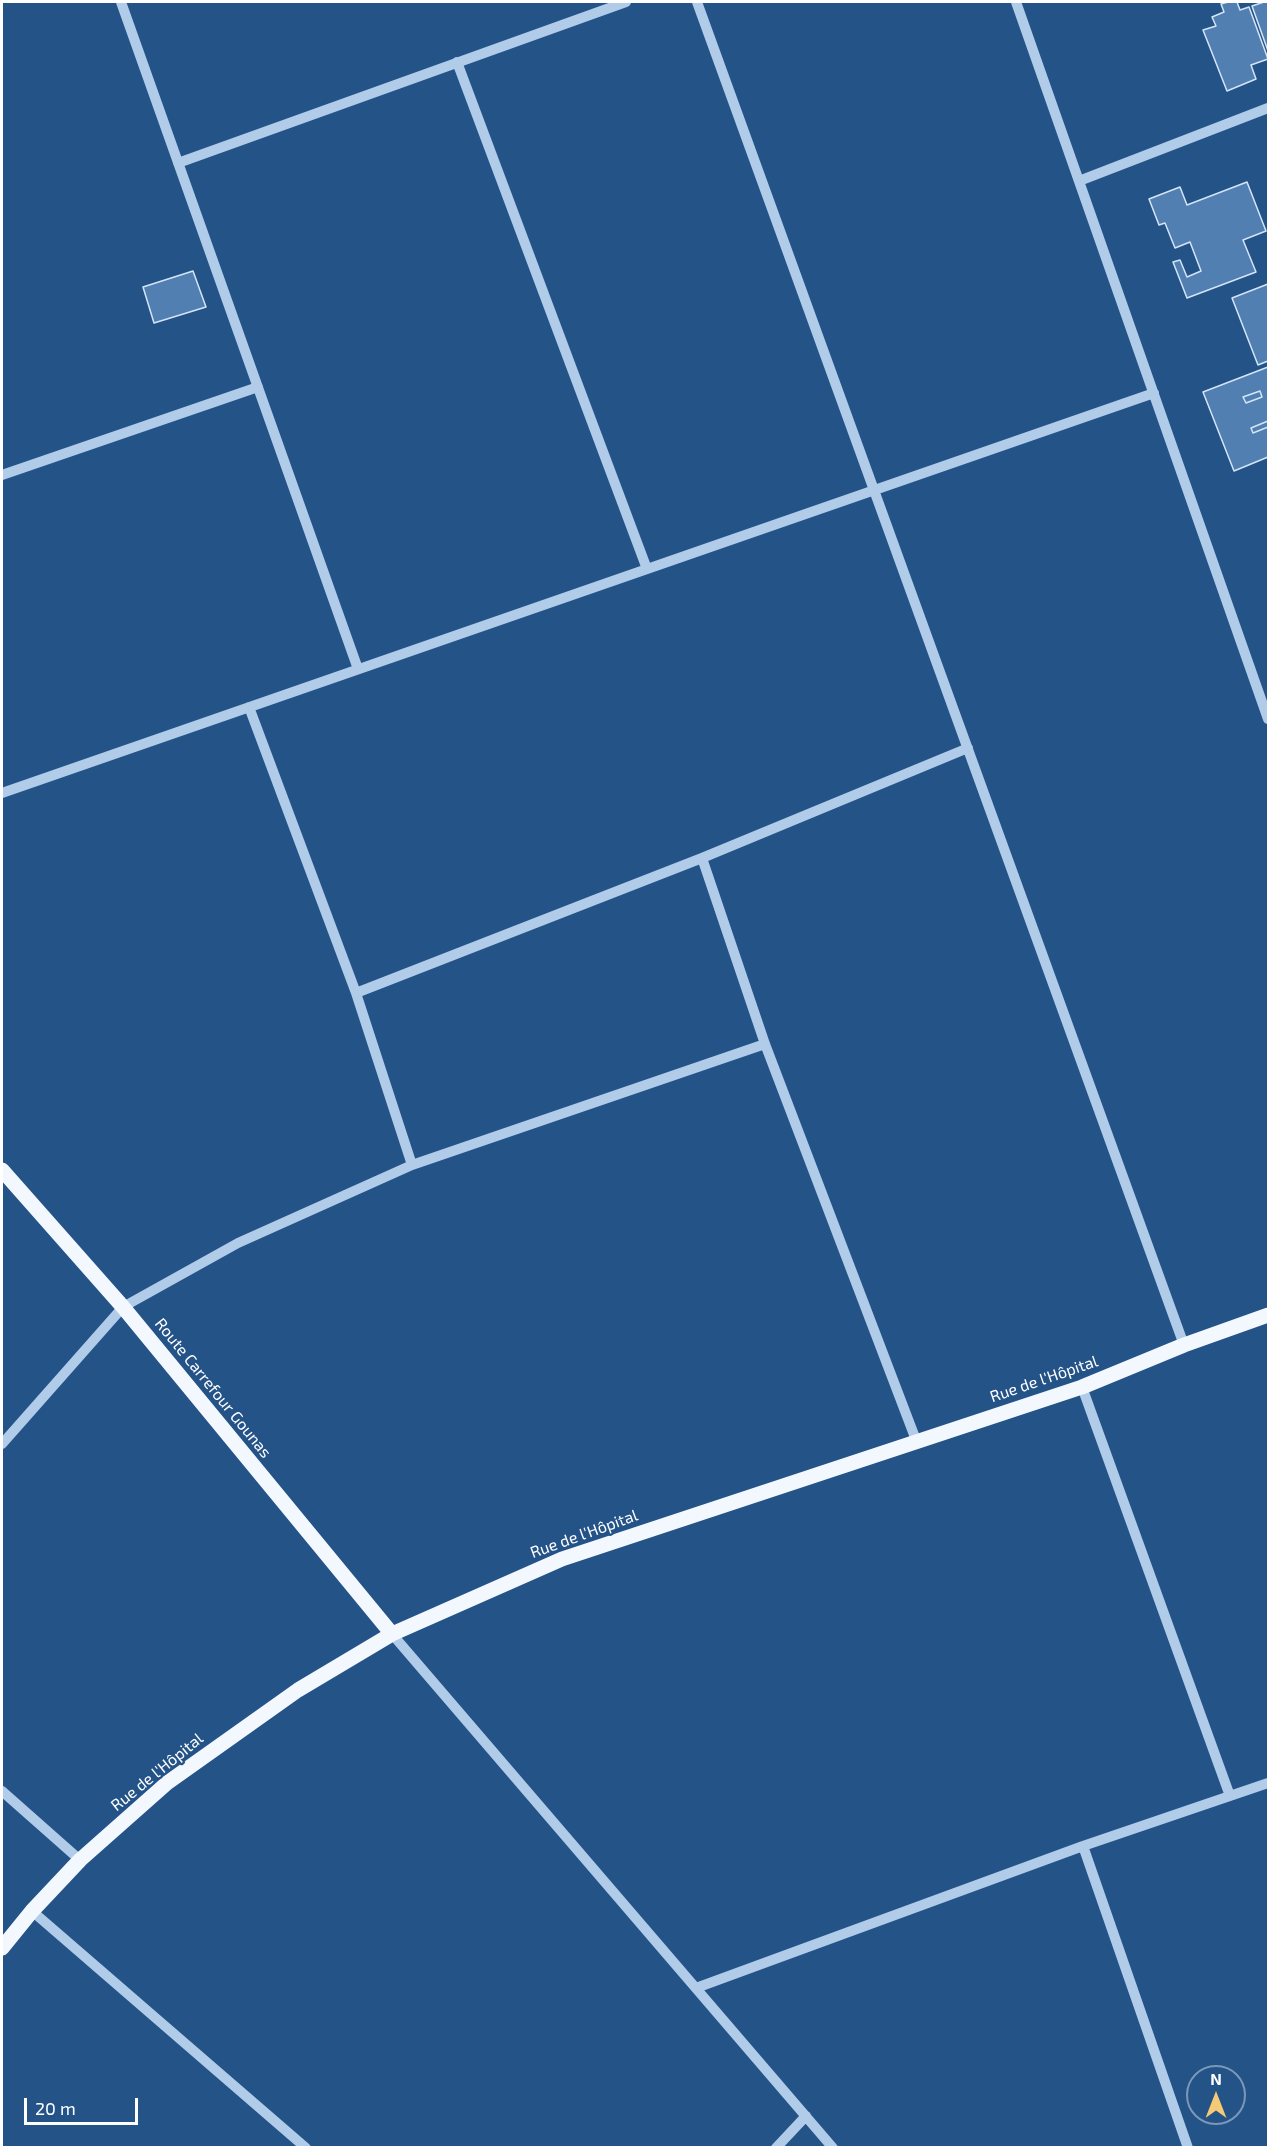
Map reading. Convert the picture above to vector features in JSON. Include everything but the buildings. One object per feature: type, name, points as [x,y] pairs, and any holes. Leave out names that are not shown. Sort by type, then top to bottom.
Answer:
[{"type":"main road","name":"Route Carrefour Gounas","points":[[2,1170],[123,1307],[392,1634]]},
{"type":"main road","name":"Rue de l'Hôpital","points":[[2,1948],[32,1911],[80,1860],[167,1783],[298,1690],[392,1634],[562,1559],[916,1440],[1082,1387],[1184,1345],[1269,1315]]},
{"type":"street","points":[[121,2],[357,669]]},
{"type":"street","points":[[178,163],[626,2]]},
{"type":"street","points":[[698,2],[1184,1345]]},
{"type":"street","points":[[1016,2],[1269,719]]},
{"type":"street","points":[[457,62],[647,568]]},
{"type":"street","points":[[1079,181],[1269,108]]},
{"type":"street","points":[[2,475],[258,387]]},
{"type":"street","points":[[2,793],[1154,393]]},
{"type":"street","points":[[249,707],[356,993],[412,1165]]},
{"type":"street","points":[[356,993],[702,858],[968,748]]},
{"type":"street","points":[[702,858],[765,1044],[916,1440]]},
{"type":"street","points":[[2,1444],[123,1307],[238,1243],[412,1165],[765,1044]]},
{"type":"street","points":[[1082,1387],[1230,1796]]},
{"type":"street","points":[[392,1634],[833,2148]]},
{"type":"street","points":[[696,1988],[1083,1845],[1269,1783]]},
{"type":"street","points":[[2,1791],[80,1860]]},
{"type":"street","points":[[1083,1845],[1188,2148]]},
{"type":"street","points":[[32,1911],[306,2148]]},
{"type":"street","points":[[776,2148],[806,2116]]}]
